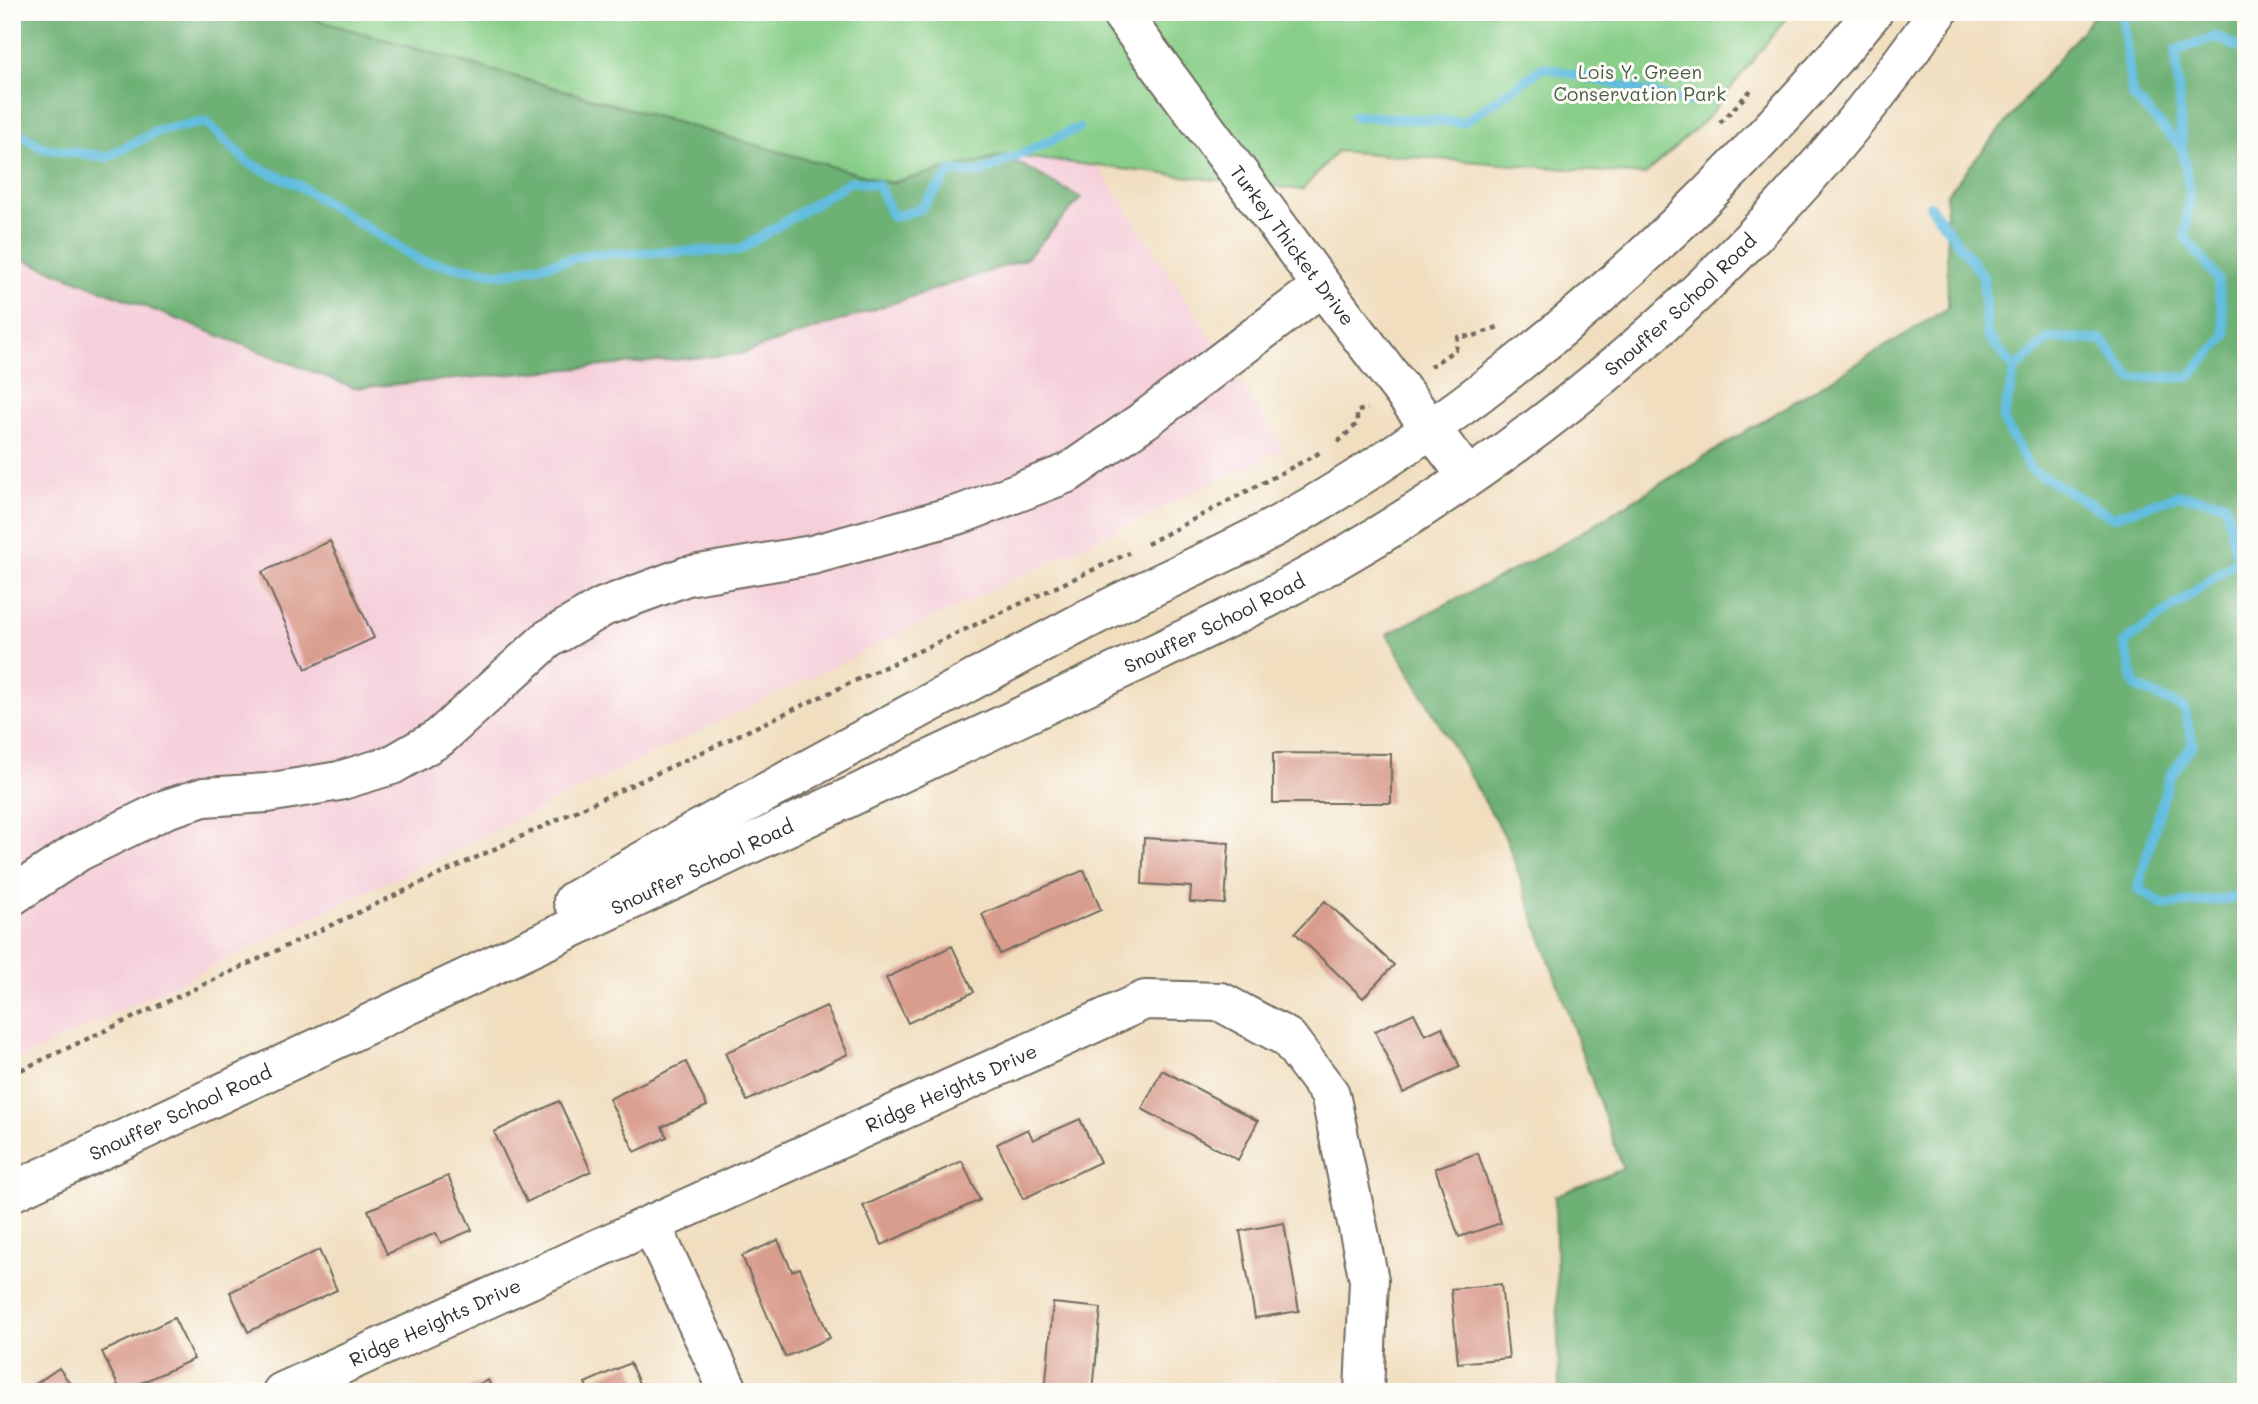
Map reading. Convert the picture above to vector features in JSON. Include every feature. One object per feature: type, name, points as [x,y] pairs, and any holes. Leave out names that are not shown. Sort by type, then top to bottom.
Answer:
[{"type":"main road","name":"Turkey Thicket Drive","points":[[1120,12],[1322,286],[1468,477]]},
{"type":"main road","name":"Snouffer School Road","points":[[347,1032],[739,805],[1090,618],[1270,529],[1325,498],[1431,429],[1528,356],[1614,285],[1686,217],[1765,139],[1872,12]]},
{"type":"main road","name":"Snouffer School Road","points":[[12,1192],[347,1032],[1160,652],[1283,590],[1383,531],[1468,477],[1570,403],[1623,361],[1705,287],[1842,141],[1938,12]]},
{"type":"main road","points":[[12,896],[78,852],[166,809],[204,797],[267,793],[339,781],[392,765],[439,738],[548,639],[603,607],[687,576],[811,555],[964,513],[1068,472],[1143,421],[1322,286]]},
{"type":"main road","name":"Ridge Heights Drive","points":[[282,1392],[1145,1000],[1221,1002],[1288,1038],[1330,1094],[1369,1280],[1364,1392]]},
{"type":"main road","points":[[651,1224],[729,1392]]},
{"type":"path","points":[[1717,126],[1755,86]]},
{"type":"path","points":[[1456,349],[1458,337],[1474,336],[1504,324]]},
{"type":"path","points":[[1336,443],[1357,424],[1357,411],[1369,409]]},
{"type":"path","points":[[12,1074],[1138,549],[1326,450]]},
{"type":"shaded area","points":[[12,12],[997,12],[1284,449],[12,1063]]},
{"type":"green space","points":[[12,12],[288,12],[890,183],[1004,155],[1081,198],[1026,259],[740,354],[354,388],[12,255]]},
{"type":"green space","name":"Lois Y. Green Conservation Park","points":[[288,12],[1791,12],[1708,117],[1645,175],[1337,151],[1302,190],[1004,155],[890,183]]},
{"type":"green space","points":[[2097,12],[2246,12],[2246,1392],[1559,1392],[1555,1196],[1623,1169],[1506,838],[1387,634],[1547,553],[1948,308],[1946,195]]},
{"type":"building","points":[[330,541],[374,638],[306,669],[262,572]]},
{"type":"building","points":[[1273,753],[1391,754],[1391,803],[1273,803]]},
{"type":"building","points":[[1144,838],[1229,843],[1225,904],[1190,902],[1191,887],[1142,884]]},
{"type":"building","points":[[1084,870],[1101,910],[1000,954],[982,914]]},
{"type":"building","points":[[1325,901],[1394,965],[1363,998],[1295,933]]},
{"type":"building","points":[[952,946],[974,992],[908,1023],[886,978]]},
{"type":"building","points":[[826,1006],[848,1054],[747,1101],[725,1053]]},
{"type":"building","points":[[1414,1013],[1425,1035],[1442,1027],[1460,1067],[1403,1093],[1375,1031]]},
{"type":"building","points":[[686,1062],[707,1106],[662,1127],[667,1137],[635,1152],[609,1099]]},
{"type":"building","points":[[1162,1070],[1258,1121],[1238,1160],[1142,1109]]},
{"type":"building","points":[[559,1101],[591,1171],[527,1202],[494,1132]]},
{"type":"building","points":[[1080,1119],[1100,1162],[1023,1199],[997,1144],[1028,1129],[1033,1140]]},
{"type":"building","points":[[1478,1153],[1501,1223],[1459,1237],[1435,1168]]},
{"type":"building","points":[[962,1161],[980,1200],[882,1245],[863,1206]]},
{"type":"building","points":[[448,1176],[472,1230],[441,1243],[436,1233],[387,1254],[368,1210]]},
{"type":"building","points":[[1284,1223],[1299,1311],[1255,1318],[1240,1231]]},
{"type":"building","points":[[778,1240],[792,1271],[800,1268],[830,1338],[785,1357],[742,1256]]},
{"type":"building","points":[[319,1250],[337,1290],[248,1332],[230,1292]]},
{"type":"building","points":[[1501,1284],[1509,1358],[1458,1363],[1451,1289]]},
{"type":"building","points":[[1053,1303],[1101,1308],[1093,1392],[1045,1392]]},
{"type":"building","points":[[174,1318],[194,1359],[121,1392],[102,1352]]},
{"type":"building","points":[[630,1363],[643,1392],[589,1392],[585,1383]]},
{"type":"building","points":[[59,1368],[76,1392],[24,1392]]},
{"type":"building","points":[[488,1380],[494,1392],[461,1392]]},
{"type":"waterway","points":[[2122,12],[2132,95],[2182,148],[2190,192],[2185,237],[2217,278],[2226,336],[2189,377],[2131,378],[2102,340],[2049,338],[2015,369],[2003,420],[2030,469],[2113,517],[2179,495],[2225,503],[2238,560],[2124,643],[2135,686],[2184,708],[2193,744],[2169,778],[2138,888],[2163,905],[2246,897]]},
{"type":"waterway","points":[[2182,148],[2176,50],[2217,37],[2246,51]]},
{"type":"waterway","points":[[1354,116],[1464,122],[1544,67],[1688,102]]},
{"type":"waterway","points":[[12,129],[43,148],[107,157],[160,130],[206,122],[250,164],[298,185],[421,261],[503,274],[593,254],[739,250],[851,181],[878,185],[893,217],[920,209],[951,172],[982,172],[1078,128]]},
{"type":"waterway","points":[[1930,206],[1983,276],[1987,335],[2015,369]]},
{"type":"waterway","points":[[2246,1142],[2240,1152],[2246,1178]]}]
